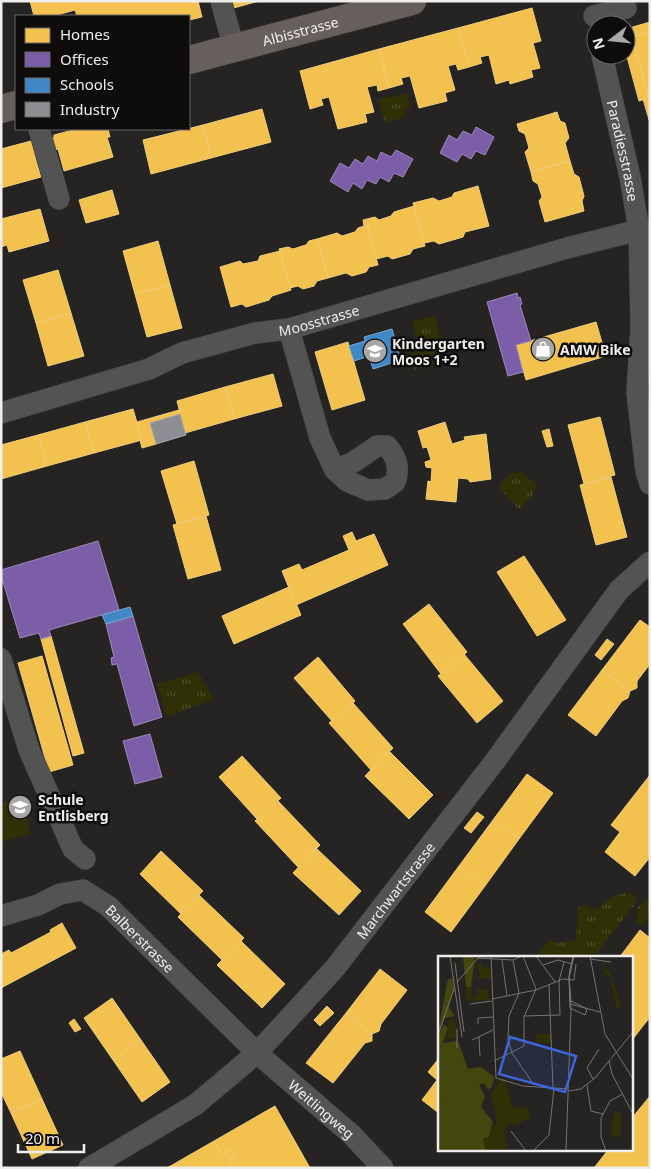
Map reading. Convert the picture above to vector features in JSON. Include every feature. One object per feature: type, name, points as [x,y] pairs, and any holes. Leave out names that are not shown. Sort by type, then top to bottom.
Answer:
[{"type":"main road","name":"Albisstrasse","points":[[190,60],[412,1]]},
{"type":"main road","points":[[1,110],[15,106]]},
{"type":"street","points":[[221,1],[234,48]]},
{"type":"street","points":[[593,15],[626,8]]},
{"type":"street","name":"Paradiesstrasse","points":[[604,65],[642,217],[642,327],[637,393],[646,471],[650,484]]},
{"type":"street","points":[[39,130],[58,199]]},
{"type":"street","name":"Moosstrasse","points":[[1,413],[149,368],[182,353],[255,333],[289,329],[559,251],[642,217]]},
{"type":"street","points":[[289,329],[320,438],[335,470]]},
{"type":"street","name":"Marchwartstrasse","points":[[89,1168],[196,1105],[257,1054],[334,968],[494,761],[619,590],[650,562]]},
{"type":"street","points":[[1,660],[29,750],[73,848],[85,859]]},
{"type":"street","name":"Balberstrasse","points":[[1,916],[38,905],[60,894],[83,890],[108,906],[257,1054]]},
{"type":"street","name":"Weitlingweg","points":[[257,1054],[351,1134],[383,1168]]},
{"type":"green space","points":[[407,93],[410,107],[405,109],[405,117],[385,122],[378,99]]},
{"type":"green space","points":[[435,315],[444,351],[438,362],[414,370],[409,350],[416,337],[412,322]]},
{"type":"green space","points":[[521,472],[537,484],[532,496],[519,509],[505,495],[499,485],[511,473]]},
{"type":"green space","points":[[198,672],[214,699],[167,717],[157,684]]},
{"type":"green space","points":[[21,798],[31,834],[1,842],[1,803]]},
{"type":"green space","points":[[629,892],[638,900],[595,956],[536,956],[548,941],[551,940],[556,943],[576,940],[578,908],[584,905],[592,909],[598,909],[611,897]]},
{"type":"green space","points":[[650,897],[650,914],[645,924],[638,924],[638,908]]},
{"type":"building: Homes","points":[[30,1],[198,1],[202,17],[190,20],[190,15],[77,15],[75,10],[57,15],[34,15]]},
{"type":"building: Homes","points":[[228,1],[259,1],[230,9]]},
{"type":"building: Homes","points":[[532,8],[541,41],[533,43],[540,68],[531,70],[533,77],[510,84],[509,80],[496,84],[489,55],[480,57],[482,63],[469,67],[458,28]]},
{"type":"building: Homes","points":[[650,22],[650,32],[636,36],[636,26]]},
{"type":"building: Homes","points":[[458,28],[469,67],[458,70],[456,64],[448,66],[455,90],[445,93],[447,101],[419,108],[410,76],[401,78],[403,84],[389,88],[379,49]]},
{"type":"building: Homes","points":[[650,32],[649,98],[636,51],[636,36]]},
{"type":"building: Homes","points":[[379,49],[389,88],[378,91],[377,85],[367,87],[374,112],[365,114],[367,122],[338,129],[329,97],[321,99],[323,105],[310,109],[300,71]]},
{"type":"building: Homes","points":[[636,51],[649,98],[639,101],[629,65],[636,65]]},
{"type":"building: Homes","points":[[650,97],[650,123],[643,99]]},
{"type":"building: Homes","points":[[262,109],[271,142],[211,158],[203,125]]},
{"type":"building: Homes","points":[[557,112],[560,121],[565,123],[569,138],[565,143],[570,161],[531,172],[525,152],[529,148],[525,134],[519,131],[517,124]]},
{"type":"building: Homes","points":[[203,125],[211,158],[151,174],[143,140],[190,130],[190,128]]},
{"type":"building: Homes","points":[[73,130],[108,130],[110,137],[107,137],[113,157],[64,171],[58,149],[55,150],[51,138],[54,138],[54,135]]},
{"type":"building: Homes","points":[[31,141],[32,144],[35,144],[38,156],[35,157],[41,177],[1,188],[1,149]]},
{"type":"building: Homes","points":[[570,161],[574,174],[579,177],[584,196],[582,201],[584,211],[545,222],[539,201],[542,197],[538,184],[533,181],[531,172]]},
{"type":"building: Homes","points":[[478,186],[489,226],[465,232],[463,237],[439,244],[434,241],[424,243],[413,203],[433,198],[439,201],[452,197],[454,193]]},
{"type":"building: Homes","points":[[112,190],[119,214],[86,223],[79,200]]},
{"type":"building: Homes","points":[[414,206],[425,246],[413,249],[410,254],[392,259],[388,256],[376,259],[367,225],[364,226],[363,220],[375,217],[379,220],[391,216],[394,212]]},
{"type":"building: Homes","points":[[40,209],[49,241],[9,252],[7,245],[1,247],[1,219]]},
{"type":"building: Homes","points":[[367,225],[378,265],[369,267],[366,272],[352,276],[346,273],[328,278],[317,239],[337,233],[342,236],[355,232],[358,228]]},
{"type":"building: Homes","points":[[317,239],[328,278],[317,281],[314,286],[303,289],[298,286],[290,288],[279,249],[288,247],[293,249]]},
{"type":"building: Homes","points":[[158,241],[170,285],[135,294],[123,251]]},
{"type":"building: Homes","points":[[280,251],[291,290],[272,296],[269,300],[246,307],[242,304],[231,307],[220,267],[240,261],[243,264],[258,261],[260,256]]},
{"type":"building: Homes","points":[[58,270],[71,313],[36,323],[23,280]]},
{"type":"building: Homes","points":[[170,285],[182,328],[147,337],[135,294]]},
{"type":"building: Homes","points":[[71,313],[84,356],[48,366],[36,323]]},
{"type":"building: Homes","points":[[596,322],[606,356],[526,380],[516,345]]},
{"type":"building: Homes","points":[[348,342],[365,400],[332,410],[315,352]]},
{"type":"building: Homes","points":[[273,374],[282,406],[234,419],[225,387]]},
{"type":"building: Homes","points":[[225,387],[234,419],[185,433],[177,401]]},
{"type":"building: Homes","points":[[133,409],[142,440],[94,453],[85,422]]},
{"type":"building: Homes","points":[[179,410],[180,414],[150,423],[156,444],[142,448],[140,440],[142,440],[137,422]]},
{"type":"building: Homes","points":[[600,417],[615,475],[584,484],[568,425]]},
{"type":"building: Homes","points":[[85,422],[94,453],[47,466],[38,435]]},
{"type":"building: Homes","points":[[445,422],[452,444],[465,440],[464,437],[486,434],[491,479],[470,482],[468,479],[458,478],[456,502],[426,499],[428,481],[431,482],[432,468],[426,467],[425,462],[431,460],[427,447],[423,448],[418,431]]},
{"type":"building: Homes","points":[[549,429],[553,446],[547,447],[542,431]]},
{"type":"building: Homes","points":[[38,435],[47,466],[1,479],[1,445]]},
{"type":"building: Homes","points":[[194,461],[209,515],[177,524],[161,471]]},
{"type":"building: Homes","points":[[611,477],[627,537],[596,545],[580,485]]},
{"type":"building: Homes","points":[[206,516],[221,570],[188,579],[173,525]]},
{"type":"building: Homes","points":[[352,532],[356,541],[374,534],[388,565],[296,605],[282,571],[299,564],[302,570],[349,550],[343,536]]},
{"type":"building: Homes","points":[[524,556],[566,620],[537,636],[497,572]]},
{"type":"building: Homes","points":[[289,587],[301,615],[234,644],[222,616]]},
{"type":"building: Homes","points":[[429,604],[467,652],[441,674],[403,624]]},
{"type":"building: Homes","points":[[640,620],[650,627],[650,664],[637,681],[637,688],[630,691],[602,670]]},
{"type":"building: Homes","points":[[51,636],[84,753],[73,756],[41,639]]},
{"type":"building: Homes","points":[[607,639],[614,644],[601,660],[595,655]]},
{"type":"building: Homes","points":[[464,654],[503,701],[477,723],[438,676]]},
{"type":"building: Homes","points":[[42,656],[73,765],[49,772],[18,663]]},
{"type":"building: Homes","points":[[318,657],[355,701],[332,721],[294,678]]},
{"type":"building: Homes","points":[[602,670],[630,691],[628,698],[622,701],[596,736],[568,715]]},
{"type":"building: Homes","points":[[353,703],[393,748],[371,770],[329,723]]},
{"type":"building: Homes","points":[[389,751],[433,795],[409,819],[365,776]]},
{"type":"building: Homes","points":[[242,756],[281,798],[257,819],[219,777]]},
{"type":"building: Homes","points":[[527,774],[553,793],[519,839],[493,820]]},
{"type":"building: Homes","points":[[650,775],[650,857],[635,876],[605,852],[620,832],[611,825]]},
{"type":"building: Homes","points":[[278,801],[320,845],[298,867],[255,821]]},
{"type":"building: Homes","points":[[477,812],[484,817],[471,833],[464,828]]},
{"type":"building: Homes","points":[[493,820],[519,839],[485,886],[459,866]]},
{"type":"building: Homes","points":[[316,848],[361,891],[339,915],[293,873]]},
{"type":"building: Homes","points":[[161,851],[203,891],[181,914],[140,874]]},
{"type":"building: Homes","points":[[459,866],[485,886],[451,932],[425,912]]},
{"type":"building: Homes","points":[[199,895],[244,938],[222,960],[178,917]]},
{"type":"building: Homes","points":[[62,923],[76,948],[1,988],[1,957],[3,957],[1,954],[9,950],[11,953],[51,932],[50,930]]},
{"type":"building: Homes","points":[[640,930],[650,938],[650,1017],[634,1037],[634,956],[620,956]]},
{"type":"building: Homes","points":[[241,941],[285,984],[262,1008],[217,965]]},
{"type":"building: Homes","points":[[380,969],[407,990],[381,1024],[379,1031],[372,1034],[346,1013]]},
{"type":"building: Homes","points":[[112,998],[141,1040],[113,1060],[84,1018]]},
{"type":"building: Homes","points":[[327,1006],[334,1013],[320,1026],[314,1020]]},
{"type":"building: Homes","points":[[346,1013],[372,1034],[372,1041],[365,1043],[333,1083],[306,1063]]},
{"type":"building: Homes","points":[[74,1019],[81,1029],[75,1032],[69,1023]]},
{"type":"building: Homes","points":[[141,1040],[170,1082],[142,1102],[113,1060]]},
{"type":"building: Homes","points":[[20,1051],[42,1099],[11,1113],[1,1092],[1,1059]]},
{"type":"building: Homes","points":[[438,1060],[438,1112],[422,1100],[437,1080],[428,1072]]},
{"type":"building: Homes","points":[[650,1096],[650,1168],[594,1168],[606,1152],[634,1152],[634,1116]]},
{"type":"building: Homes","points":[[42,1099],[63,1145],[32,1159],[11,1113]]},
{"type":"building: Homes","points":[[275,1106],[310,1168],[226,1168],[232,1164],[229,1158],[234,1155],[231,1150],[222,1155],[214,1141]]},
{"type":"building: Homes","points":[[214,1141],[222,1155],[231,1150],[234,1155],[229,1158],[232,1164],[226,1168],[167,1168]]},
{"type":"building: Offices","points":[[476,127],[494,137],[485,155],[476,151],[471,159],[462,154],[457,162],[440,153],[449,135],[457,140],[463,131],[472,135]]},
{"type":"building: Offices","points":[[396,150],[413,159],[403,177],[394,173],[389,182],[380,177],[376,184],[367,180],[362,189],[353,183],[348,192],[330,181],[340,163],[349,168],[355,159],[363,164],[368,156],[377,161],[381,152],[391,157]]},
{"type":"building: Offices","points":[[517,293],[518,298],[520,297],[522,304],[520,305],[531,341],[516,345],[523,372],[508,376],[487,302]]},
{"type":"building: Offices","points":[[98,541],[119,610],[49,630],[51,636],[41,639],[39,633],[20,638],[1,570]]},
{"type":"building: Offices","points":[[133,616],[162,717],[134,726],[117,664],[112,665],[111,658],[114,657],[106,624]]},
{"type":"building: Offices","points":[[150,734],[162,777],[135,784],[123,741]]},
{"type":"building: Schools","name":"Kindergarten Moos 1+2","points":[[392,329],[401,360],[373,369],[369,356],[354,361],[349,346],[365,341],[364,337]]},
{"type":"building: Schools","points":[[130,607],[133,616],[106,624],[102,615]]},
{"type":"building: Industry","points":[[180,414],[186,435],[156,444],[150,423]]},
{"type":"place","name":"AMW Bike","points":[[543,349]]},
{"type":"place","name":"Kindergarten Moos 1+2","points":[[375,351]]},
{"type":"place","name":"Schule Entlisberg","points":[[20,807]]}]
